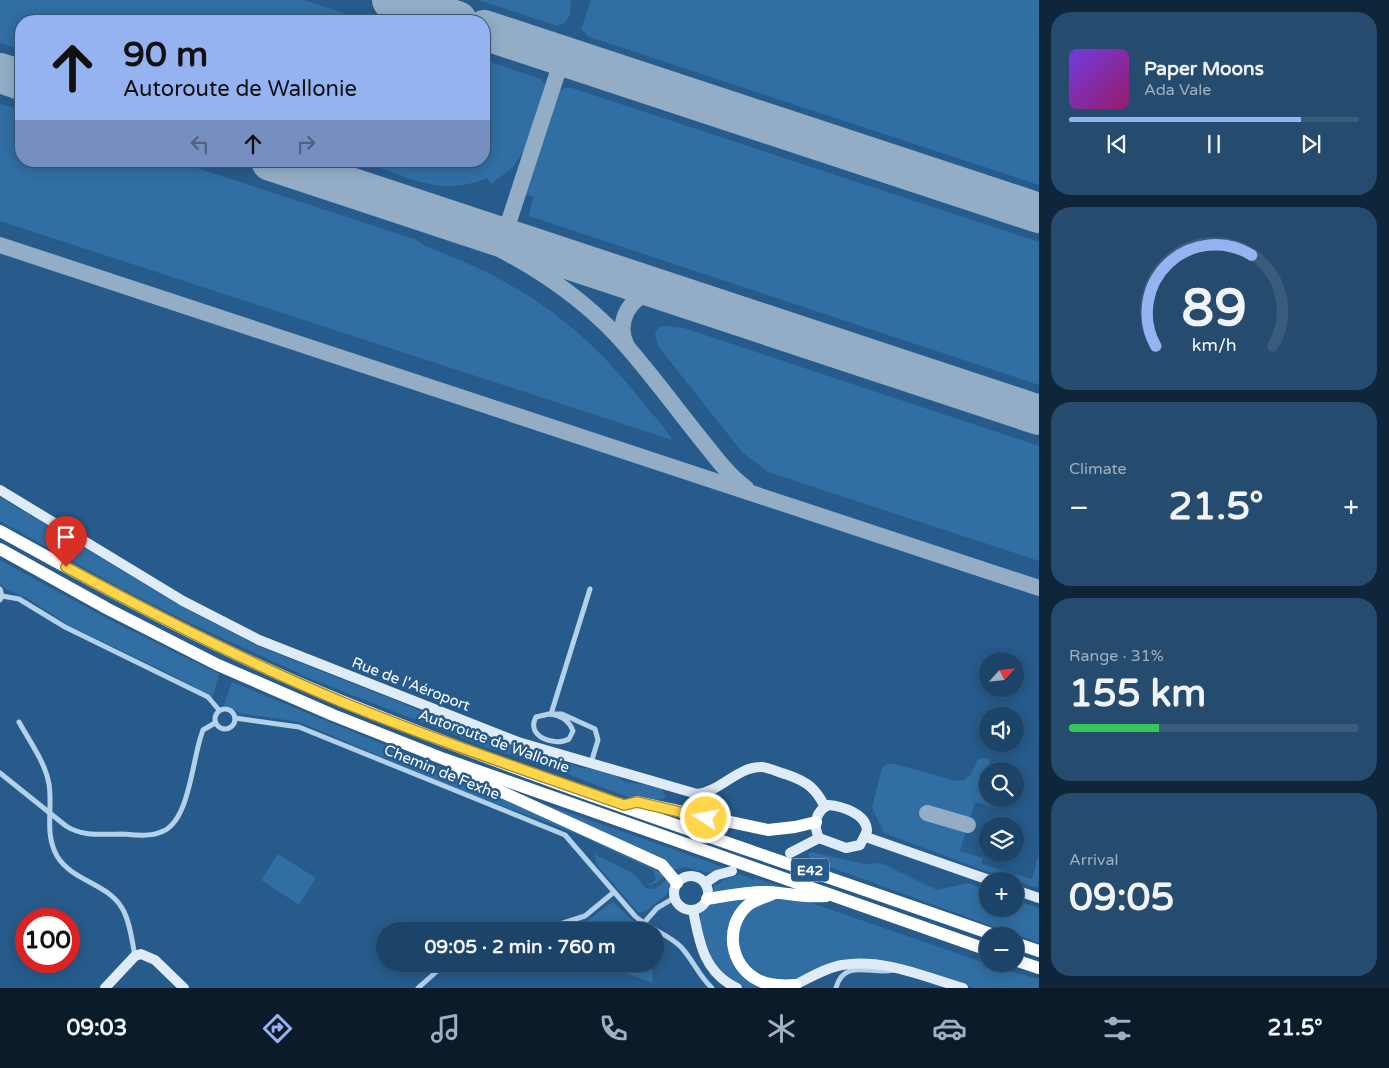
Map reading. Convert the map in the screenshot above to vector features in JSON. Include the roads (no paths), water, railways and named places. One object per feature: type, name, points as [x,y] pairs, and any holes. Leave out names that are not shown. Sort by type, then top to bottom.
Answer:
[{"type":"highway","name":"Autoroute de Wallonie","points":[[0,531],[165,620],[342,702],[459,747],[979,930]]},
{"type":"highway","name":"E42","points":[[0,549],[108,609],[218,665],[333,715],[444,759],[979,947]]},
{"type":"highway","points":[[444,759],[455,771],[662,866],[677,883]]},
{"type":"highway","points":[[624,805],[637,802],[768,830],[786,829],[816,822]]},
{"type":"highway","points":[[775,893],[752,902],[743,910],[734,928],[733,944],[742,968],[756,980],[768,984],[792,986]]},
{"type":"highway","points":[[707,899],[775,893],[799,894],[810,898],[831,896]]},
{"type":"highway","points":[[1024,946],[1039,951]]},
{"type":"highway","points":[[1024,963],[1039,968]]},
{"type":"street","name":"Rue de l'Aéroport","points":[[0,490],[176,596],[239,631],[494,733],[590,764],[697,794],[713,790],[744,772],[762,767],[806,782],[813,787],[825,807]]},
{"type":"street","name":"Chemin de Fexhe","points":[[0,589],[1,598],[19,599],[72,631],[208,697],[219,710],[229,709],[235,718],[299,727],[565,835],[641,922]]},
{"type":"street","points":[[551,714],[590,589]]},
{"type":"street","points":[[0,773],[70,829],[87,834],[151,834],[168,829],[176,823],[182,810],[202,733],[215,723],[214,716],[219,710]]},
{"type":"street","points":[[551,714],[569,723],[573,731],[569,740],[559,743],[538,735],[533,729],[536,717],[551,714],[562,714],[595,729],[598,740],[590,764]]},
{"type":"street","name":"Chemin de Fexhe","points":[[215,723],[225,729],[232,726],[235,718]]},
{"type":"street","points":[[19,722],[46,772],[50,788],[49,834],[57,855],[70,872],[107,893],[120,906],[126,918],[136,956]]},
{"type":"street","points":[[790,853],[820,838],[846,848],[860,845],[866,837],[867,826],[861,817],[832,805],[825,807],[820,812],[816,822],[820,838]]},
{"type":"street","points":[[866,837],[979,876]]},
{"type":"street","points":[[705,883],[717,875],[732,871]]},
{"type":"street","points":[[691,876],[696,876],[705,883],[707,899],[701,906],[693,910],[681,907],[674,898],[677,883],[691,876]]},
{"type":"street","points":[[566,922],[585,916],[614,892]]},
{"type":"street","points":[[1024,893],[1039,898]]},
{"type":"street","points":[[645,922],[662,904],[674,898]]},
{"type":"street","points":[[693,910],[706,961],[722,979],[737,988]]},
{"type":"street","points":[[664,935],[681,948],[703,980],[712,988]]},
{"type":"street","points":[[105,988],[136,956],[142,954],[156,960],[184,988]]},
{"type":"street","points":[[792,986],[842,965],[866,964],[897,969],[963,988]]},
{"type":"street","points":[[836,988],[842,977],[855,968],[886,972],[897,969]]},
{"type":"street","points":[[418,988],[436,972]]}]
